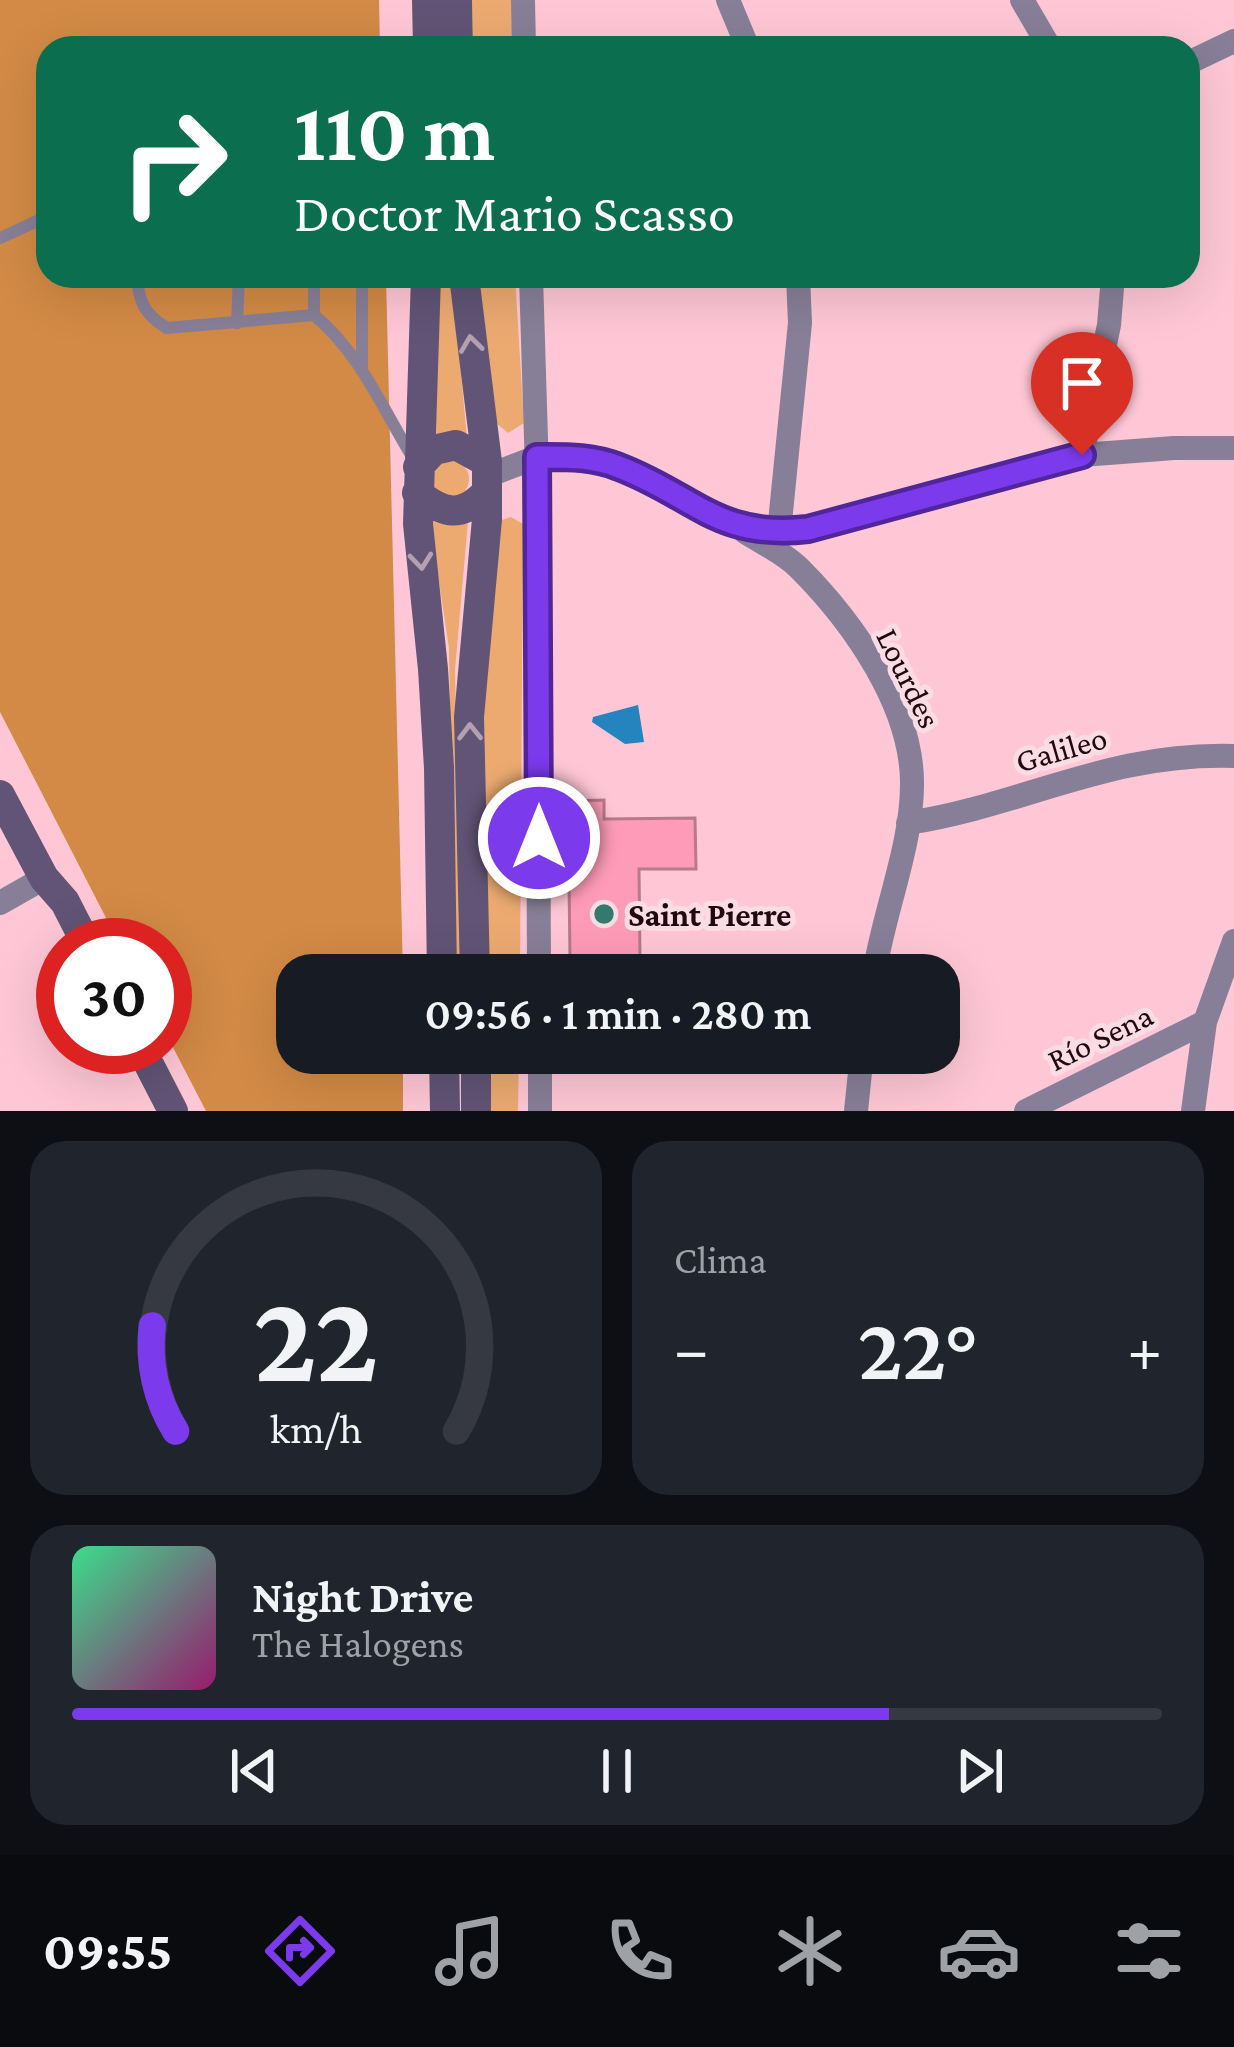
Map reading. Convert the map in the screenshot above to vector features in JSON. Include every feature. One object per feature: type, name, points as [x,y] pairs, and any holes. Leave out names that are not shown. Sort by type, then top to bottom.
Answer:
[{"type":"main road","points":[[428,0],[428,36]]},
{"type":"main road","points":[[457,0],[458,36]]},
{"type":"main road","points":[[426,288],[418,480],[439,768],[442,954]]},
{"type":"main road","points":[[465,288],[487,477],[470,717],[475,954]]},
{"type":"main road","points":[[418,480],[434,450],[456,445],[487,477]]},
{"type":"main road","points":[[418,480],[435,508],[455,512],[475,505],[487,477]]},
{"type":"main road","points":[[0,795],[44,878],[73,918]]},
{"type":"main road","points":[[44,878],[52,918]]},
{"type":"main road","points":[[132,1074],[151,1111]]},
{"type":"main road","points":[[154,1074],[173,1111]]},
{"type":"main road","points":[[444,1074],[445,1111]]},
{"type":"main road","points":[[476,1074],[476,1111]]},
{"type":"street","points":[[523,0],[524,36]]},
{"type":"street","points":[[728,0],[743,36]]},
{"type":"street","points":[[1022,0],[1043,36]]},
{"type":"street","points":[[1200,57],[1234,41]]},
{"type":"street","points":[[531,288],[537,457],[539,954]]},
{"type":"street","points":[[779,532],[800,323],[799,288]]},
{"type":"street","points":[[1082,455],[1109,326],[1112,288]]},
{"type":"street","points":[[487,477],[537,457],[586,457],[616,465],[738,527],[779,532],[808,529],[1082,455],[1234,448]]},
{"type":"street","name":"Lourdes","points":[[738,527],[796,565],[838,615],[875,668],[909,752],[908,823],[877,954]]},
{"type":"street","name":"Galileo","points":[[908,823],[958,815],[1045,785],[1128,764],[1181,755],[1234,756]]},
{"type":"street","points":[[0,903],[44,878]]},
{"type":"street","points":[[1193,1111],[1205,1022],[1234,940]]},
{"type":"street","name":"Río Sena","points":[[1025,1111],[1205,1022]]},
{"type":"street","points":[[540,1074],[540,1111]]},
{"type":"street","points":[[856,1111],[860,1074]]},
{"type":"lane","points":[[0,238],[36,222]]},
{"type":"lane","points":[[138,288],[150,318],[167,328],[314,316],[362,367],[418,480]]},
{"type":"lane","points":[[237,323],[238,288]]},
{"type":"lane","points":[[314,288],[314,316]]},
{"type":"lane","points":[[362,288],[362,367]]},
{"type":"shaded area","points":[[0,0],[379,0],[380,36],[36,36],[36,288],[386,288],[402,954],[276,954],[276,1074],[403,1074],[403,1111],[206,1111],[187,1074],[192,1074],[192,918],[106,918],[0,712]]},
{"type":"shaded area","points":[[472,0],[513,0],[513,36],[473,36]]},
{"type":"shaded area","points":[[440,288],[453,288],[467,438],[429,439]]},
{"type":"shaded area","points":[[480,288],[516,288],[524,423],[508,433],[495,422]]},
{"type":"shaded area","points":[[450,460],[464,465],[469,479],[464,493],[450,498],[436,493],[431,479],[436,465]]},
{"type":"shaded area","points":[[511,517],[523,524],[520,954],[486,954],[483,719],[496,522]]},
{"type":"shaded area","points":[[430,521],[448,525],[468,521],[455,670],[461,954],[454,954],[449,648]]},
{"type":"shaded area","points":[[485,1074],[519,1074],[518,1111],[485,1111]]},
{"type":"water","points":[[638,705],[644,742],[625,744],[592,722],[593,717]]},
{"type":"building","name":"Saint Pierre","points":[[604,800],[604,819],[695,818],[696,869],[639,869],[640,954],[570,954],[568,801]]},
{"type":"place","name":"Saint Pierre","points":[[604,914]]},
{"type":"route","points":[[539,838],[537,457],[586,457],[616,465],[738,527],[779,532],[808,529],[1082,455]]}]
